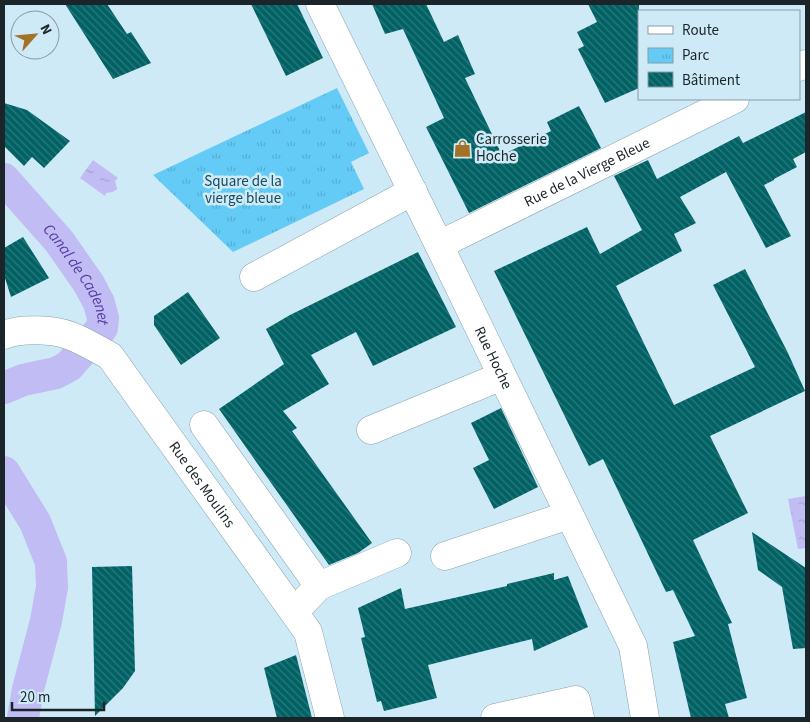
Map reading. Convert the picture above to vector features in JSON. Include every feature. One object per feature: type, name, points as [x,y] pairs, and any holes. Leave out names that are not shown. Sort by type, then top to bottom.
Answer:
[{"type":"street","name":"Rue Hoche","points":[[320,4],[633,646],[645,718]]},
{"type":"street","name":"Rue de la Vierge Bleue","points":[[439,245],[733,100]]},
{"type":"street","points":[[254,277],[412,192]]},
{"type":"street","name":"Rue des Moulins","points":[[4,335],[13,331],[44,330],[69,335],[110,356],[308,632],[330,718]]},
{"type":"street","points":[[371,430],[502,376]]},
{"type":"street","points":[[204,425],[319,586]]},
{"type":"street","points":[[445,556],[569,514]]},
{"type":"street","points":[[294,612],[319,586],[397,553]]},
{"type":"street","points":[[495,718],[576,700],[580,718]]},
{"type":"green space","name":"Square de la vierge bleue","points":[[337,88],[369,153],[351,162],[364,189],[233,252],[153,175]]},
{"type":"water","points":[[93,160],[118,178],[115,181],[117,189],[106,193],[105,196],[80,178]]},
{"type":"water","points":[[806,496],[806,548],[798,549],[788,499]]},
{"type":"building","points":[[65,4],[107,4],[127,34],[131,32],[151,63],[113,79]]},
{"type":"building","points":[[251,4],[297,4],[323,58],[286,76]]},
{"type":"building","points":[[372,4],[426,4],[444,42],[458,35],[475,74],[465,78],[502,155],[551,131],[547,122],[579,106],[601,148],[469,213],[426,127],[444,118],[403,29],[385,34]]},
{"type":"building","points":[[588,4],[639,4],[638,88],[605,103],[578,49],[584,46],[577,32],[597,22]]},
{"type":"building","points":[[4,103],[27,110],[70,141],[44,168],[32,157],[24,166],[4,146]]},
{"type":"building","points":[[806,112],[806,152],[793,159],[797,167],[764,185],[791,236],[766,248],[726,172],[680,197],[696,223],[674,234],[682,251],[616,286],[674,405],[755,367],[713,285],[745,269],[788,353],[805,391],[710,436],[748,513],[693,540],[732,623],[728,624],[747,698],[725,704],[729,718],[691,718],[673,642],[695,636],[673,590],[666,592],[603,459],[589,466],[494,271],[587,227],[600,254],[642,230],[614,176],[648,160],[657,179],[739,136],[743,143]]},
{"type":"building","points":[[23,237],[49,278],[11,297],[4,275],[4,248]]},
{"type":"building","points":[[418,252],[456,327],[373,366],[356,332],[311,355],[329,384],[283,411],[297,428],[292,431],[372,543],[358,553],[329,565],[219,409],[284,364],[266,329],[290,315]]},
{"type":"building","points":[[188,292],[220,338],[181,365],[154,325],[154,316]]},
{"type":"building","points":[[501,408],[538,487],[494,509],[473,468],[489,460],[471,423]]},
{"type":"building","points":[[752,532],[806,568],[806,648],[793,649],[782,587],[758,570]]},
{"type":"building","points":[[132,566],[135,671],[123,688],[95,716],[92,567]]},
{"type":"building","points":[[554,573],[554,580],[568,576],[588,627],[534,651],[532,639],[428,665],[437,698],[384,711],[381,701],[377,702],[361,638],[365,637],[358,608],[401,588],[405,609],[507,586],[507,584]]},
{"type":"building","points":[[296,655],[312,718],[277,718],[264,668]]},
{"type":"waterway","name":"Canal de Cadenet","points":[[4,179],[59,241],[89,284],[99,303],[103,318],[102,328],[69,366],[56,373],[23,380],[4,388]]},
{"type":"waterway","name":"Canal de Cadenet","points":[[4,472],[35,522],[51,562],[52,587],[46,621],[28,689],[23,718]]},
{"type":"place","name":"Carrosserie Hoche","points":[[462,148]]}]
